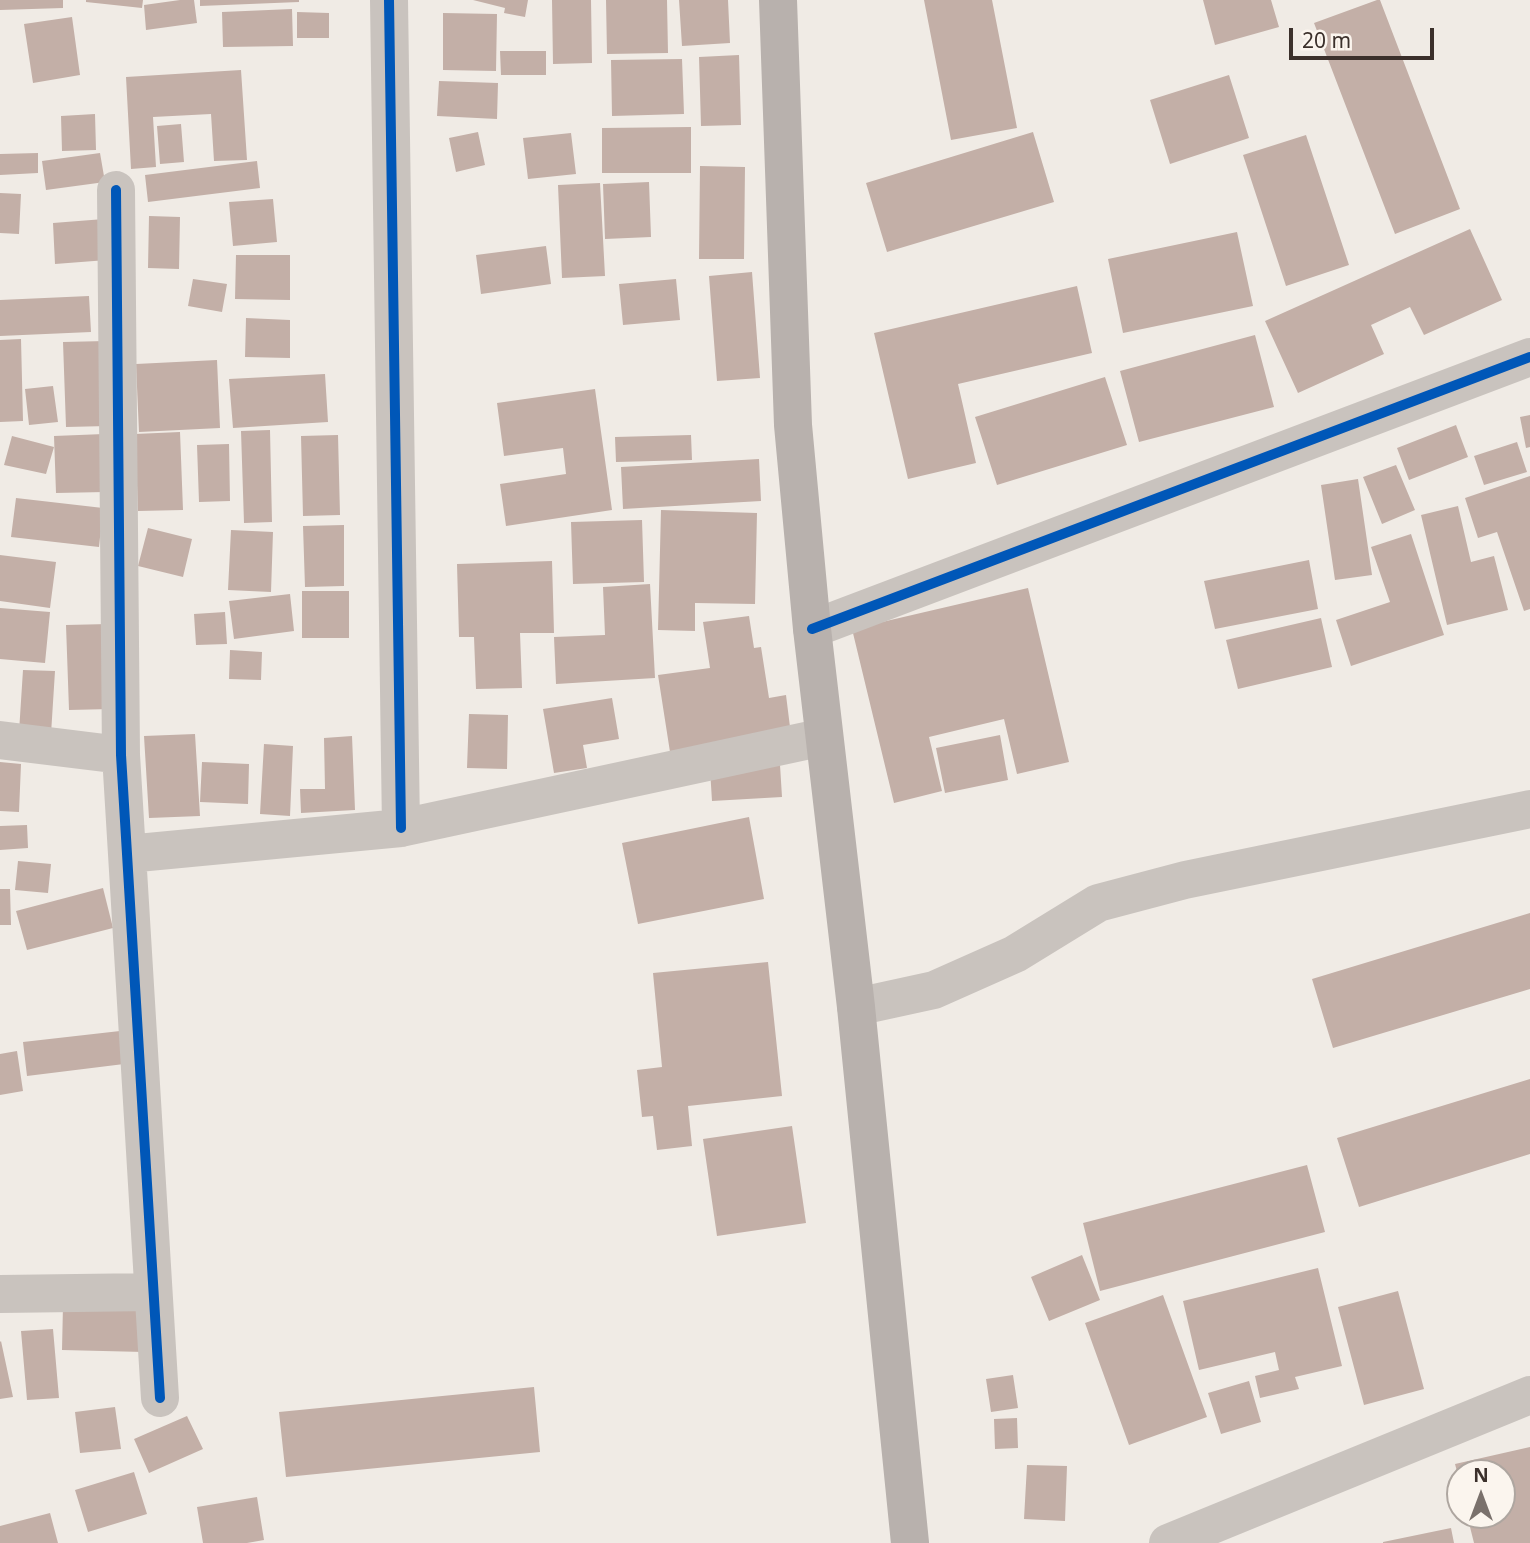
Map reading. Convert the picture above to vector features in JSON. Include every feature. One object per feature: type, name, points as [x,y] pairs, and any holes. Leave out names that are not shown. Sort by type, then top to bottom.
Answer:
[{"type":"main road","points":[[778,0],[793,425],[812,629],[856,1007],[910,1543]]},
{"type":"street","points":[[389,0],[401,828]]},
{"type":"street","points":[[116,190],[121,755],[160,1398]]},
{"type":"street","points":[[812,629],[1530,357]]},
{"type":"street","points":[[127,854],[401,828],[824,737]]},
{"type":"street","points":[[0,740],[121,755]]},
{"type":"street","points":[[856,1007],[934,990],[1015,954],[1098,904],[1185,880],[1530,809]]},
{"type":"street","points":[[0,1294],[153,1292]]},
{"type":"street","points":[[1168,1543],[1530,1395]]},
{"type":"building","points":[[0,0],[63,0],[63,8],[0,10]]},
{"type":"building","points":[[86,0],[143,0],[142,8]]},
{"type":"building","points":[[194,0],[197,23],[146,30],[144,5]]},
{"type":"building","points":[[200,0],[299,0],[299,2],[200,6]]},
{"type":"building","points":[[473,0],[528,0],[525,17],[504,13],[505,8]]},
{"type":"building","points":[[552,0],[591,0],[592,63],[553,64]]},
{"type":"building","points":[[606,0],[667,0],[668,53],[607,54]]},
{"type":"building","points":[[679,0],[728,0],[730,43],[682,46]]},
{"type":"building","points":[[924,0],[992,0],[1017,128],[951,140]]},
{"type":"building","points":[[1203,0],[1271,0],[1279,27],[1215,45]]},
{"type":"building","points":[[1380,0],[1460,209],[1395,234],[1314,23]]},
{"type":"building","points":[[292,9],[293,46],[223,47],[222,12]]},
{"type":"building","points":[[297,12],[329,13],[329,38],[297,38]]},
{"type":"building","points":[[443,13],[497,14],[496,71],[443,70]]},
{"type":"building","points":[[72,17],[80,75],[33,83],[24,24]]},
{"type":"building","points":[[500,51],[546,51],[546,75],[501,75]]},
{"type":"building","points":[[739,55],[741,125],[701,126],[699,57]]},
{"type":"building","points":[[682,59],[684,114],[612,116],[611,60]]},
{"type":"building","points":[[241,70],[247,160],[214,161],[211,114],[153,117],[156,167],[131,169],[126,77]]},
{"type":"building","points":[[1229,75],[1249,138],[1170,164],[1150,100]]},
{"type":"building","points":[[439,81],[498,83],[497,119],[437,116]]},
{"type":"building","points":[[95,114],[96,150],[62,151],[61,116]]},
{"type":"building","points":[[181,124],[184,162],[160,164],[157,126]]},
{"type":"building","points":[[691,127],[691,173],[602,173],[602,128]]},
{"type":"building","points":[[478,132],[485,165],[456,172],[449,138]]},
{"type":"building","points":[[1033,132],[1054,202],[887,252],[866,183]]},
{"type":"building","points":[[571,133],[576,174],[528,179],[523,138]]},
{"type":"building","points":[[1306,135],[1349,265],[1286,286],[1243,155]]},
{"type":"building","points":[[38,153],[38,173],[0,175],[0,154]]},
{"type":"building","points":[[100,153],[105,182],[46,190],[42,161]]},
{"type":"building","points":[[257,161],[260,188],[148,202],[145,175]]},
{"type":"building","points":[[700,166],[745,167],[744,259],[699,259]]},
{"type":"building","points":[[649,182],[651,237],[605,239],[603,184]]},
{"type":"building","points":[[600,183],[605,276],[562,278],[558,185]]},
{"type":"building","points":[[0,193],[21,194],[19,234],[0,233]]},
{"type":"building","points":[[273,199],[277,242],[233,246],[229,202]]},
{"type":"building","points":[[149,216],[180,217],[179,269],[148,268]]},
{"type":"building","points":[[104,219],[107,260],[55,264],[53,223]]},
{"type":"building","points":[[1470,229],[1502,300],[1424,335],[1410,307],[1371,325],[1384,354],[1298,393],[1265,321]]},
{"type":"building","points":[[1237,232],[1253,306],[1123,333],[1108,259]]},
{"type":"building","points":[[546,246],[551,284],[481,294],[476,255]]},
{"type":"building","points":[[236,255],[290,255],[290,300],[235,299]]},
{"type":"building","points":[[752,272],[760,378],[717,381],[709,276]]},
{"type":"building","points":[[193,279],[227,284],[222,312],[188,306]]},
{"type":"building","points":[[676,279],[680,320],[623,325],[619,284]]},
{"type":"building","points":[[1077,286],[1092,353],[958,384],[976,463],[908,479],[874,333]]},
{"type":"building","points":[[89,296],[91,332],[0,336],[0,300]]},
{"type":"building","points":[[246,318],[290,320],[290,358],[245,357]]},
{"type":"building","points":[[1255,335],[1274,407],[1139,442],[1120,371]]},
{"type":"building","points":[[21,339],[23,421],[0,422],[0,340]]},
{"type":"building","points":[[106,341],[108,426],[66,427],[63,342]]},
{"type":"building","points":[[217,360],[220,428],[139,432],[136,364]]},
{"type":"building","points":[[325,374],[328,422],[233,428],[229,379]]},
{"type":"building","points":[[1105,377],[1127,445],[997,485],[975,417]]},
{"type":"building","points":[[53,386],[58,422],[29,425],[25,389]]},
{"type":"building","points":[[595,389],[612,510],[506,526],[500,484],[566,474],[563,448],[504,456],[497,403]]},
{"type":"building","points":[[1530,415],[1530,447],[1526,448],[1520,417]]},
{"type":"building","points":[[1456,425],[1468,457],[1409,480],[1397,448]]},
{"type":"building","points":[[270,430],[272,522],[244,523],[241,431]]},
{"type":"building","points":[[180,432],[183,510],[138,511],[135,434]]},
{"type":"building","points":[[104,434],[105,492],[56,493],[54,436]]},
{"type":"building","points":[[338,435],[340,515],[303,516],[301,436]]},
{"type":"building","points":[[691,435],[692,460],[616,462],[615,437]]},
{"type":"building","points":[[12,436],[54,447],[46,474],[4,465]]},
{"type":"building","points":[[1517,442],[1527,472],[1484,485],[1474,456]]},
{"type":"building","points":[[229,444],[230,501],[199,502],[197,445]]},
{"type":"building","points":[[759,459],[761,501],[623,509],[621,467]]},
{"type":"building","points":[[1396,465],[1415,510],[1382,524],[1363,477]]},
{"type":"building","points":[[1530,476],[1530,609],[1524,611],[1497,532],[1478,538],[1465,498]]},
{"type":"building","points":[[1358,479],[1372,575],[1335,580],[1321,485]]},
{"type":"building","points":[[16,498],[103,508],[99,547],[11,537]]},
{"type":"building","points":[[1458,506],[1471,562],[1494,556],[1508,610],[1447,625],[1421,515]]},
{"type":"building","points":[[661,510],[757,513],[755,604],[695,603],[695,631],[658,630]]},
{"type":"building","points":[[642,520],[644,582],[573,584],[571,522]]},
{"type":"building","points":[[344,525],[344,586],[305,587],[303,526]]},
{"type":"building","points":[[148,528],[192,539],[183,577],[138,566]]},
{"type":"building","points":[[231,530],[273,532],[271,592],[228,590]]},
{"type":"building","points":[[1411,534],[1444,635],[1351,666],[1336,620],[1390,602],[1371,547]]},
{"type":"building","points":[[0,555],[56,562],[50,608],[0,601]]},
{"type":"building","points":[[1309,560],[1318,609],[1215,629],[1204,581]]},
{"type":"building","points":[[552,561],[554,633],[520,633],[522,688],[476,689],[474,637],[459,637],[457,564]]},
{"type":"building","points":[[650,584],[655,678],[556,684],[554,637],[605,635],[603,587]]},
{"type":"building","points":[[1028,588],[1069,762],[1017,774],[1004,719],[929,737],[942,791],[894,803],[852,629]]},
{"type":"building","points":[[302,591],[349,591],[349,638],[302,638]]},
{"type":"building","points":[[290,594],[294,631],[234,639],[229,601]]},
{"type":"building","points":[[0,608],[50,612],[45,663],[0,659]]},
{"type":"building","points":[[225,612],[227,644],[196,645],[194,614]]},
{"type":"building","points":[[749,616],[754,648],[761,647],[769,698],[786,695],[791,735],[670,752],[658,675],[710,668],[703,622]]},
{"type":"building","points":[[1321,618],[1332,667],[1238,689],[1226,640]]},
{"type":"building","points":[[109,624],[111,709],[69,710],[66,625]]},
{"type":"building","points":[[230,650],[262,652],[261,680],[229,679]]},
{"type":"building","points":[[23,670],[55,671],[51,734],[19,732]]},
{"type":"building","points":[[612,698],[619,739],[583,745],[587,768],[554,773],[543,709]]},
{"type":"building","points":[[469,714],[508,715],[507,769],[467,768]]},
{"type":"building","points":[[195,734],[200,816],[149,818],[144,736]]},
{"type":"building","points":[[1000,735],[1008,780],[945,793],[936,748]]},
{"type":"building","points":[[352,736],[355,810],[301,813],[300,789],[325,789],[324,738]]},
{"type":"building","points":[[264,744],[293,746],[290,816],[260,814]]},
{"type":"building","points":[[0,762],[21,764],[19,812],[0,811]]},
{"type":"building","points":[[202,762],[249,764],[248,804],[200,802]]},
{"type":"building","points":[[780,765],[782,797],[712,801],[710,769]]},
{"type":"building","points":[[749,817],[764,899],[638,924],[622,843]]},
{"type":"building","points":[[27,825],[28,848],[0,850],[0,826]]},
{"type":"building","points":[[18,861],[51,864],[48,893],[15,890]]},
{"type":"building","points":[[103,888],[113,928],[27,950],[16,911]]},
{"type":"building","points":[[0,889],[10,889],[11,925],[0,925]]},
{"type":"building","points":[[1530,913],[1530,989],[1333,1048],[1312,979]]},
{"type":"building","points":[[768,962],[782,1096],[688,1106],[692,1146],[657,1150],[653,1116],[642,1117],[637,1070],[662,1067],[653,973]]},
{"type":"building","points":[[120,1031],[124,1064],[27,1076],[23,1042]]},
{"type":"building","points":[[17,1051],[23,1091],[0,1095],[0,1054]]},
{"type":"building","points":[[1530,1079],[1530,1154],[1359,1207],[1337,1138]]},
{"type":"building","points":[[792,1126],[806,1223],[717,1236],[703,1139]]},
{"type":"building","points":[[1307,1165],[1325,1232],[1100,1291],[1083,1223]]},
{"type":"building","points":[[1082,1255],[1100,1300],[1049,1321],[1031,1277]]},
{"type":"building","points":[[1318,1268],[1342,1366],[1295,1377],[1299,1389],[1260,1398],[1255,1376],[1279,1370],[1275,1352],[1199,1370],[1183,1301]]},
{"type":"building","points":[[1398,1291],[1424,1389],[1364,1405],[1338,1307]]},
{"type":"building","points":[[1163,1295],[1207,1417],[1129,1445],[1085,1323]]},
{"type":"building","points":[[63,1305],[145,1307],[144,1352],[62,1350]]},
{"type":"building","points":[[53,1329],[59,1398],[27,1400],[21,1331]]},
{"type":"building","points":[[0,1342],[13,1397],[0,1399]]},
{"type":"building","points":[[1013,1375],[1018,1408],[991,1412],[986,1379]]},
{"type":"building","points":[[1249,1381],[1261,1422],[1221,1434],[1208,1393]]},
{"type":"building","points":[[534,1387],[540,1452],[286,1477],[279,1412]]},
{"type":"building","points":[[115,1407],[121,1449],[80,1453],[75,1412]]},
{"type":"building","points":[[187,1416],[203,1449],[149,1473],[134,1439]]},
{"type":"building","points":[[1017,1418],[1018,1448],[995,1449],[994,1419]]},
{"type":"building","points":[[1530,1447],[1530,1543],[1474,1543],[1470,1529],[1516,1529],[1516,1459],[1477,1459]]},
{"type":"building","points":[[1027,1465],[1067,1466],[1065,1521],[1024,1519]]},
{"type":"building","points":[[134,1472],[147,1514],[88,1532],[75,1490]]},
{"type":"building","points":[[257,1497],[264,1540],[247,1543],[203,1543],[197,1507]]},
{"type":"building","points":[[50,1513],[58,1543],[0,1543],[0,1526]]},
{"type":"building","points":[[1451,1529],[1454,1543],[1383,1543]]},
{"type":"cycle path","points":[[389,0],[401,828]]},
{"type":"cycle path","points":[[116,190],[121,755],[160,1398]]},
{"type":"cycle path","points":[[812,629],[1530,357]]}]
